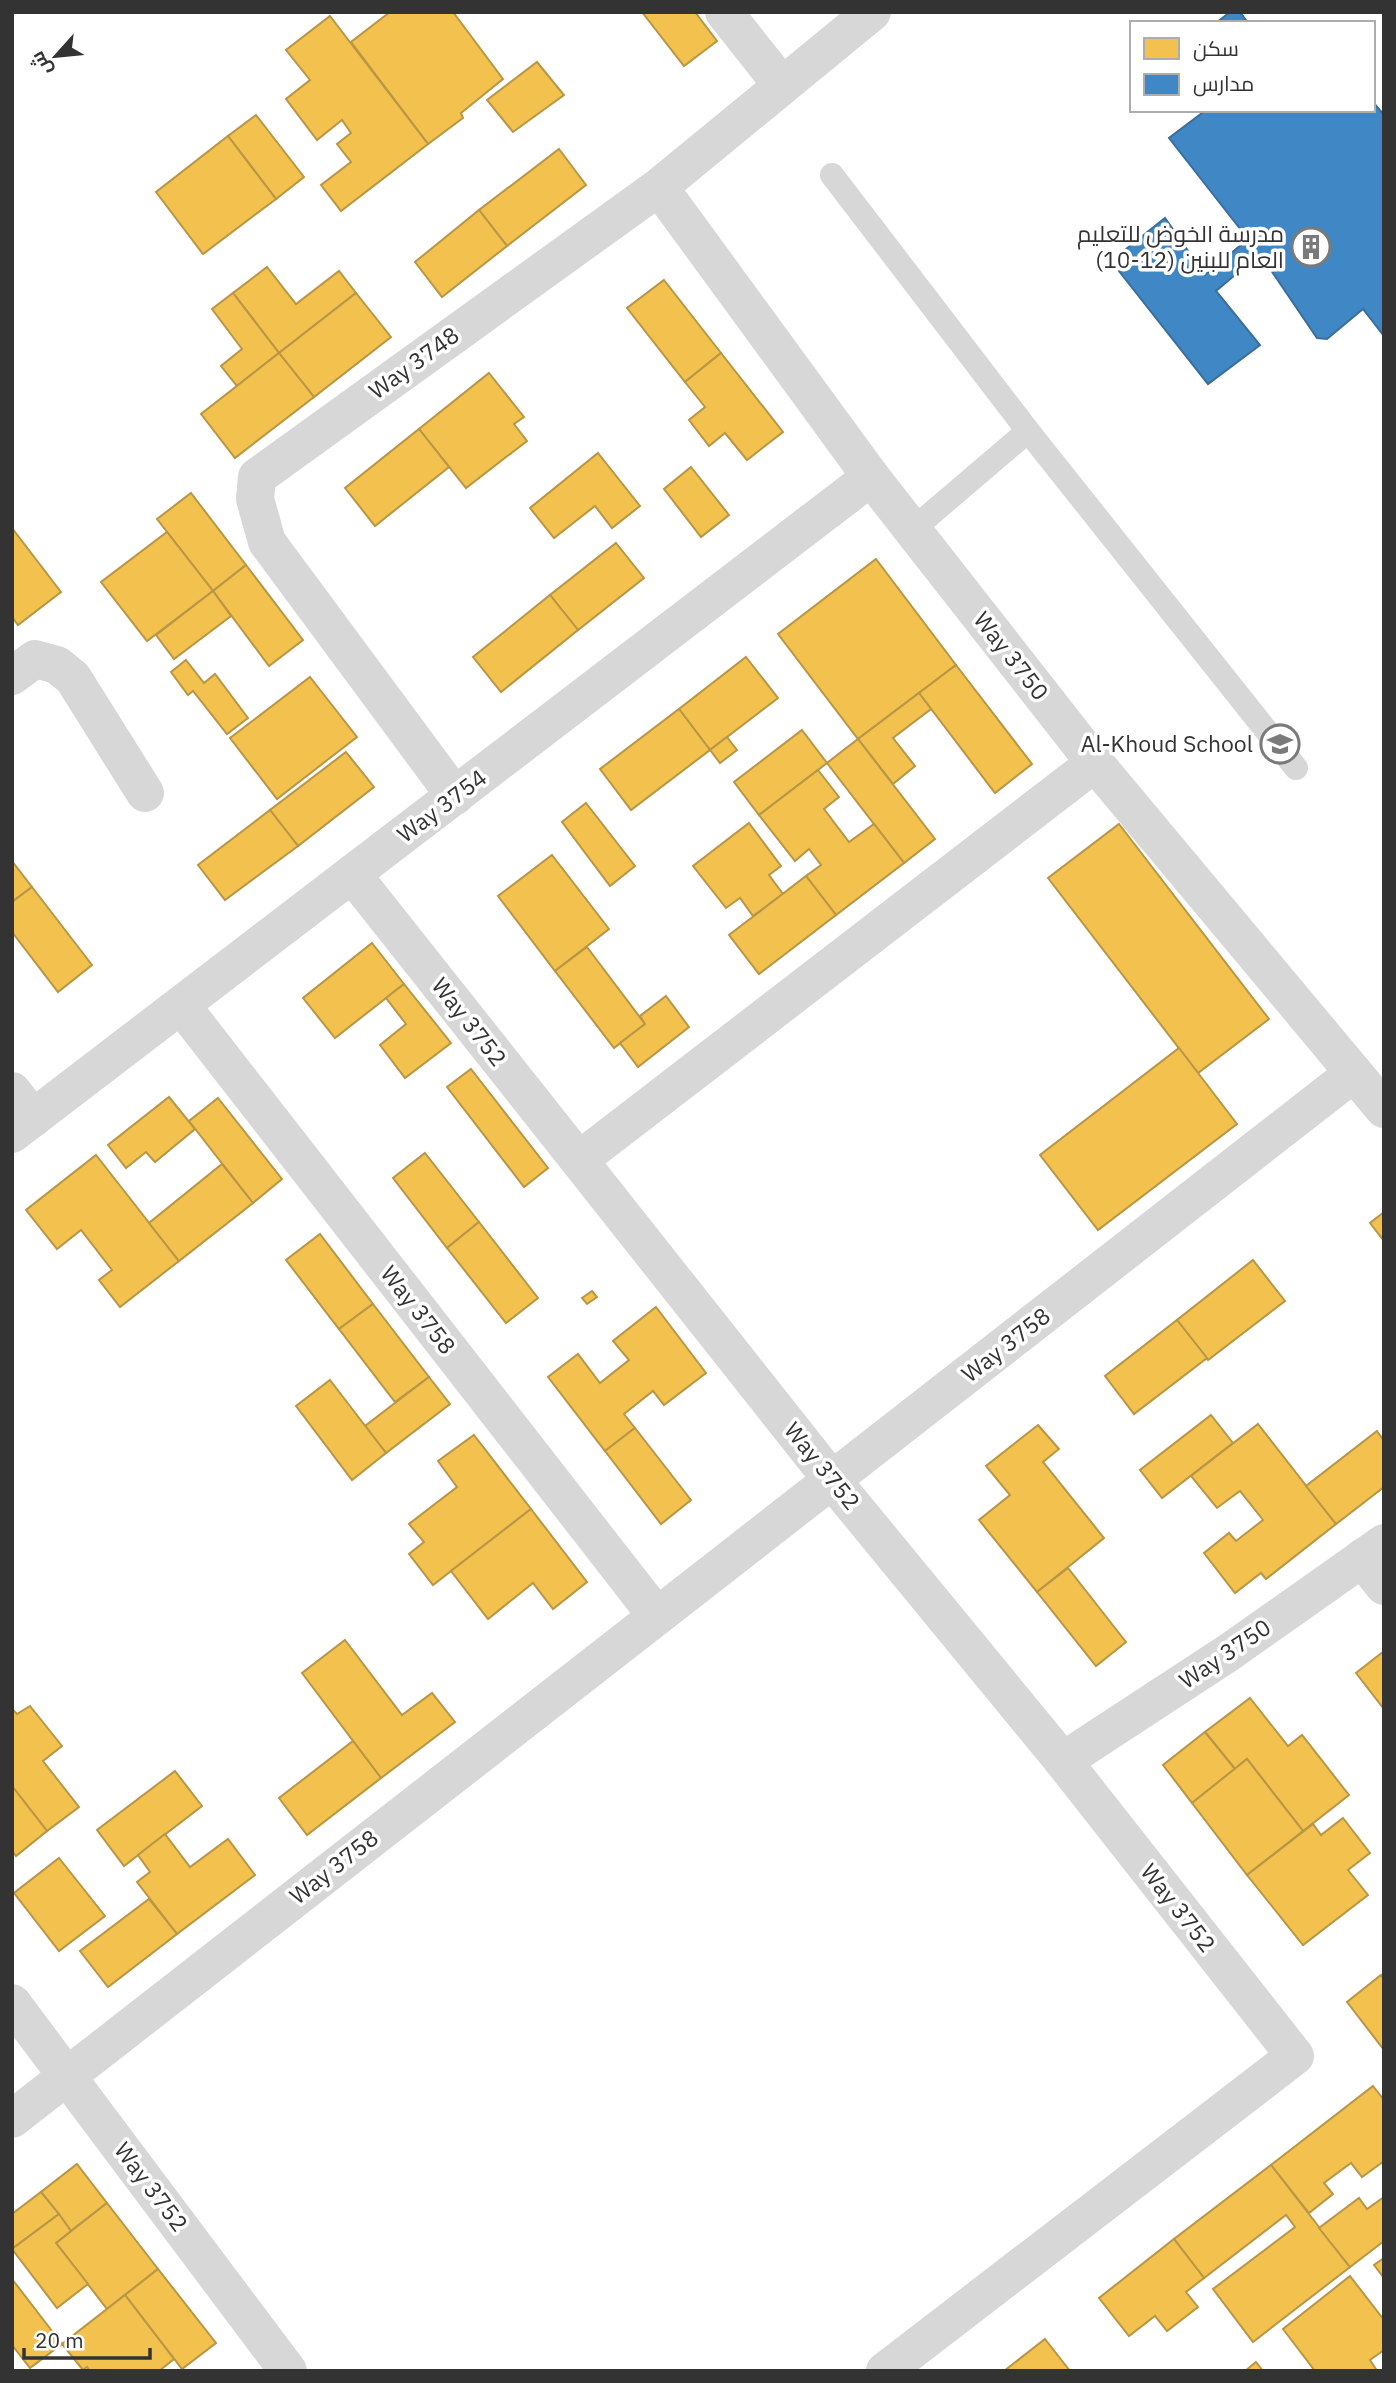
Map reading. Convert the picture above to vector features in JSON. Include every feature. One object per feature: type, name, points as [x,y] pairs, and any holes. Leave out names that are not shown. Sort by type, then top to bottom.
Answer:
[{"type":"street","points":[[724,12],[780,85]]},
{"type":"street","name":"Way 3748","points":[[455,796],[267,542],[255,499],[257,477],[659,187],[872,12]]},
{"type":"street","name":"Way 3750","points":[[659,187],[871,478],[1095,763],[1384,1109]]},
{"type":"street","name":"Way 3754","points":[[19,1115],[181,1006],[871,478]]},
{"type":"street","points":[[12,676],[35,659],[57,665],[73,677],[145,793]]},
{"type":"street","points":[[579,1160],[1095,763]]},
{"type":"street","name":"Way 3752","points":[[352,874],[832,1480],[1063,1761],[1295,2056],[885,2371]]},
{"type":"street","name":"Way 3758","points":[[181,1006],[656,1615]]},
{"type":"street","name":"Way 3758","points":[[12,2119],[1354,1073]]},
{"type":"street","name":"Way 3750","points":[[1063,1761],[1228,1653],[1377,1562]]},
{"type":"street","name":"Way 3752","points":[[12,2003],[288,2371]]},
{"type":"lane","points":[[832,176],[1028,431],[1296,768]]},
{"type":"lane","points":[[912,530],[1028,431]]},
{"type":"building: سكن","points":[[390,12],[453,12],[503,79],[461,113],[463,118],[428,144],[351,42]]},
{"type":"building: سكن","points":[[642,12],[695,12],[717,41],[684,66]]},
{"type":"building: سكن","points":[[330,16],[428,144],[341,211],[321,185],[351,162],[337,144],[351,133],[342,120],[317,140],[286,99],[310,80],[286,50]]},
{"type":"building: سكن","points":[[537,62],[564,95],[513,132],[487,100]]},
{"type":"building: سكن","points":[[256,115],[304,177],[276,199],[228,136]]},
{"type":"building: سكن","points":[[228,136],[276,199],[203,254],[156,192]]},
{"type":"building: سكن","points":[[559,149],[586,185],[507,246],[479,210]]},
{"type":"building: سكن","points":[[479,210],[507,246],[442,297],[415,262]]},
{"type":"building: سكن","points":[[267,267],[296,304],[339,271],[356,293],[279,353],[233,293]]},
{"type":"building: سكن","points":[[664,280],[721,353],[685,382],[627,308]]},
{"type":"building: سكن","points":[[233,293],[279,353],[237,386],[221,366],[242,349],[212,309]]},
{"type":"building: سكن","points":[[356,293],[391,337],[314,397],[279,353]]},
{"type":"building: سكن","points":[[279,353],[314,397],[235,458],[201,414]]},
{"type":"building: سكن","points":[[721,353],[783,432],[747,460],[725,433],[709,446],[689,420],[705,407],[685,382]]},
{"type":"building: سكن","points":[[489,373],[524,417],[514,424],[527,441],[466,488],[419,429]]},
{"type":"building: سكن","points":[[419,429],[449,467],[375,526],[345,488]]},
{"type":"building: سكن","points":[[598,453],[640,506],[612,528],[595,506],[554,538],[530,508]]},
{"type":"building: سكن","points":[[691,467],[729,515],[701,537],[664,489]]},
{"type":"building: سكن","points":[[191,493],[246,565],[213,591],[157,519]]},
{"type":"building: سكن","points":[[12,528],[61,592],[18,625],[12,617]]},
{"type":"building: سكن","points":[[167,532],[213,591],[147,641],[101,582]]},
{"type":"building: سكن","points":[[616,543],[644,578],[578,630],[550,595]]},
{"type":"building: سكن","points":[[876,559],[956,665],[858,739],[778,634]]},
{"type":"building: سكن","points":[[246,565],[303,640],[269,666],[213,591]]},
{"type":"building: سكن","points":[[213,591],[231,616],[174,659],[156,635]]},
{"type":"building: سكن","points":[[550,595],[578,630],[501,692],[473,657]]},
{"type":"building: سكن","points":[[746,657],[778,698],[710,750],[679,709]]},
{"type":"building: سكن","points":[[186,660],[204,683],[215,674],[248,718],[227,734],[193,691],[188,695],[171,672]]},
{"type":"building: سكن","points":[[956,665],[1032,764],[995,793],[919,693]]},
{"type":"building: سكن","points":[[310,677],[357,737],[277,799],[230,738]]},
{"type":"building: سكن","points":[[919,693],[931,709],[893,738],[915,766],[893,784],[858,739]]},
{"type":"building: سكن","points":[[679,709],[710,750],[631,810],[600,769]]},
{"type":"building: سكن","points":[[802,730],[827,763],[759,815],[734,782]]},
{"type":"building: سكن","points":[[727,737],[737,750],[720,763],[710,750]]},
{"type":"building: سكن","points":[[858,739],[935,839],[904,863],[827,763]]},
{"type":"building: سكن","points":[[346,752],[374,787],[298,846],[270,810]]},
{"type":"building: سكن","points":[[818,770],[839,797],[824,809],[849,842],[874,824],[904,863],[836,915],[806,876],[821,865],[809,849],[795,861],[759,815]]},
{"type":"building: سكن","points":[[586,803],[635,866],[610,886],[562,822]]},
{"type":"building: سكن","points":[[270,810],[298,846],[225,900],[198,865]]},
{"type":"building: سكن","points":[[749,823],[781,866],[769,875],[783,894],[753,916],[740,898],[726,908],[693,866]]},
{"type":"building: سكن","points":[[1119,824],[1269,1019],[1198,1073],[1048,878]]},
{"type":"building: سكن","points":[[552,855],[609,929],[555,971],[498,896]]},
{"type":"building: سكن","points":[[12,861],[32,887],[12,902]]},
{"type":"building: سكن","points":[[806,876],[836,915],[759,974],[729,935]]},
{"type":"building: سكن","points":[[32,887],[92,965],[58,992],[12,932],[12,902]]},
{"type":"building: سكن","points":[[372,943],[404,984],[335,1038],[303,998]]},
{"type":"building: سكن","points":[[587,947],[645,1024],[614,1048],[555,971]]},
{"type":"building: سكن","points":[[404,984],[451,1043],[405,1078],[380,1045],[406,1024],[386,998]]},
{"type":"building: سكن","points":[[666,996],[689,1027],[638,1067],[620,1043],[645,1024],[640,1016]]},
{"type":"building: سكن","points":[[1179,1048],[1237,1124],[1098,1230],[1040,1155]]},
{"type":"building: سكن","points":[[471,1069],[548,1168],[524,1187],[447,1087]]},
{"type":"building: سكن","points":[[169,1097],[195,1129],[155,1162],[146,1152],[126,1168],[108,1145]]},
{"type":"building: سكن","points":[[218,1098],[282,1179],[253,1203],[189,1121]]},
{"type":"building: سكن","points":[[425,1153],[479,1222],[447,1248],[393,1178]]},
{"type":"building: سكن","points":[[96,1155],[179,1261],[120,1307],[99,1280],[112,1270],[81,1230],[57,1249],[26,1210]]},
{"type":"building: سكن","points":[[222,1164],[253,1203],[179,1261],[149,1223]]},
{"type":"building: سكن","points":[[1384,1212],[1384,1241],[1370,1223]]},
{"type":"building: سكن","points":[[479,1222],[538,1298],[506,1323],[447,1248]]},
{"type":"building: سكن","points":[[320,1234],[373,1304],[339,1329],[286,1260]]},
{"type":"building: سكن","points":[[1253,1260],[1285,1301],[1208,1360],[1177,1320]]},
{"type":"building: سكن","points":[[592,1291],[597,1297],[587,1304],[582,1298]]},
{"type":"building: سكن","points":[[373,1304],[429,1377],[395,1402],[339,1329]]},
{"type":"building: سكن","points":[[656,1307],[706,1373],[664,1405],[653,1391],[624,1414],[635,1428],[605,1451],[548,1377],[578,1354],[600,1383],[629,1360],[613,1341]]},
{"type":"building: سكن","points":[[1177,1320],[1207,1358],[1134,1414],[1105,1376]]},
{"type":"building: سكن","points":[[429,1377],[450,1404],[386,1453],[365,1426]]},
{"type":"building: سكن","points":[[330,1380],[386,1453],[352,1480],[296,1406]]},
{"type":"building: سكن","points":[[1211,1415],[1233,1443],[1162,1498],[1140,1470]]},
{"type":"building: سكن","points":[[1258,1424],[1336,1524],[1266,1579],[1261,1573],[1235,1593],[1204,1553],[1229,1533],[1236,1541],[1263,1520],[1240,1491],[1217,1508],[1191,1476]]},
{"type":"building: سكن","points":[[1038,1425],[1059,1449],[1043,1462],[1104,1538],[1037,1592],[979,1520],[1010,1495],[986,1466]]},
{"type":"building: سكن","points":[[635,1428],[691,1500],[661,1524],[605,1451]]},
{"type":"building: سكن","points":[[1377,1431],[1384,1441],[1384,1487],[1336,1524],[1306,1486]]},
{"type":"building: سكن","points":[[474,1435],[531,1509],[433,1585],[409,1554],[424,1542],[409,1524],[457,1487],[438,1461]]},
{"type":"building: سكن","points":[[531,1509],[587,1582],[553,1609],[533,1583],[488,1619],[451,1571]]},
{"type":"building: سكن","points":[[1068,1568],[1126,1642],[1096,1666],[1037,1592]]},
{"type":"building: سكن","points":[[345,1640],[402,1715],[432,1693],[455,1722],[381,1778],[302,1673]]},
{"type":"building: سكن","points":[[1384,1651],[1384,1709],[1356,1673]]},
{"type":"building: سكن","points":[[1250,1698],[1288,1746],[1302,1735],[1349,1795],[1303,1831],[1247,1759],[1235,1769],[1205,1732]]},
{"type":"building: سكن","points":[[30,1706],[62,1746],[43,1761],[79,1807],[47,1831],[12,1786],[12,1709],[17,1714]]},
{"type":"building: سكن","points":[[1205,1732],[1235,1769],[1192,1803],[1163,1765]]},
{"type":"building: سكن","points":[[353,1741],[381,1778],[307,1835],[279,1798]]},
{"type":"building: سكن","points":[[1247,1759],[1303,1831],[1247,1875],[1192,1803]]},
{"type":"building: سكن","points":[[175,1771],[202,1806],[124,1866],[97,1830]]},
{"type":"building: سكن","points":[[12,1786],[47,1831],[16,1856],[12,1851]]},
{"type":"building: سكن","points":[[1343,1818],[1370,1853],[1348,1870],[1368,1895],[1303,1945],[1247,1875],[1313,1824],[1321,1835]]},
{"type":"building: سكن","points":[[165,1834],[190,1867],[228,1839],[255,1875],[177,1934],[137,1882],[150,1872],[138,1855]]},
{"type":"building: سكن","points":[[59,1858],[105,1916],[59,1951],[14,1893]]},
{"type":"building: سكن","points":[[149,1899],[177,1934],[108,1987],[80,1951]]},
{"type":"building: سكن","points":[[1381,1975],[1384,1979],[1384,2050],[1347,2002]]},
{"type":"building: سكن","points":[[1373,2086],[1384,2100],[1384,2161],[1362,2177],[1351,2163],[1324,2183],[1333,2194],[1309,2213],[1271,2165]]},
{"type":"building: سكن","points":[[77,2164],[107,2203],[71,2231],[41,2192]]},
{"type":"building: سكن","points":[[1271,2165],[1350,2267],[1253,2342],[1213,2289],[1295,2227],[1286,2215],[1204,2278],[1174,2239]]},
{"type":"building: سكن","points":[[41,2192],[59,2214],[12,2249],[12,2214]]},
{"type":"building: سكن","points":[[1384,2197],[1384,2241],[1350,2267],[1319,2228],[1359,2198],[1367,2209]]},
{"type":"building: سكن","points":[[107,2203],[158,2269],[107,2309],[56,2243]]},
{"type":"building: سكن","points":[[59,2214],[71,2231],[56,2243],[88,2284],[57,2308],[12,2249]]},
{"type":"building: سكن","points":[[1174,2239],[1204,2278],[1186,2292],[1198,2307],[1167,2331],[1155,2316],[1129,2336],[1099,2298]]},
{"type":"building: سكن","points":[[1384,2258],[1384,2278],[1374,2265]]},
{"type":"building: سكن","points":[[158,2269],[216,2343],[182,2369],[125,2295]]},
{"type":"building: سكن","points":[[1350,2276],[1384,2320],[1384,2350],[1370,2360],[1376,2369],[1374,2371],[1315,2371],[1283,2329]]},
{"type":"building: سكن","points":[[12,2279],[62,2344],[30,2368],[12,2345]]},
{"type":"building: سكن","points":[[125,2295],[174,2359],[159,2371],[90,2371],[87,2367],[83,2370],[62,2344]]},
{"type":"building: سكن","points":[[1045,2339],[1070,2371],[1004,2371]]},
{"type":"building: سكن","points":[[1256,2362],[1263,2371],[1245,2371]]},
{"type":"building: مدارس","points":[[1230,12],[1240,12],[1247,21],[1219,21]]},
{"type":"building: مدارس","name":"مدرسة الخوض للتعليم العام للبنين (12-10)","points":[[1375,104],[1384,115],[1384,336],[1363,309],[1327,339],[1317,338],[1260,254],[1216,291],[1260,345],[1208,384],[1111,261],[1165,218],[1205,275],[1248,239],[1169,138],[1203,112],[1375,112]]},
{"type":"place","name":"مدرسة الخوض للتعليم العام للبنين (12-10)","points":[[1311,247]]},
{"type":"place","name":"Al-Khoud School","points":[[1280,744]]}]
